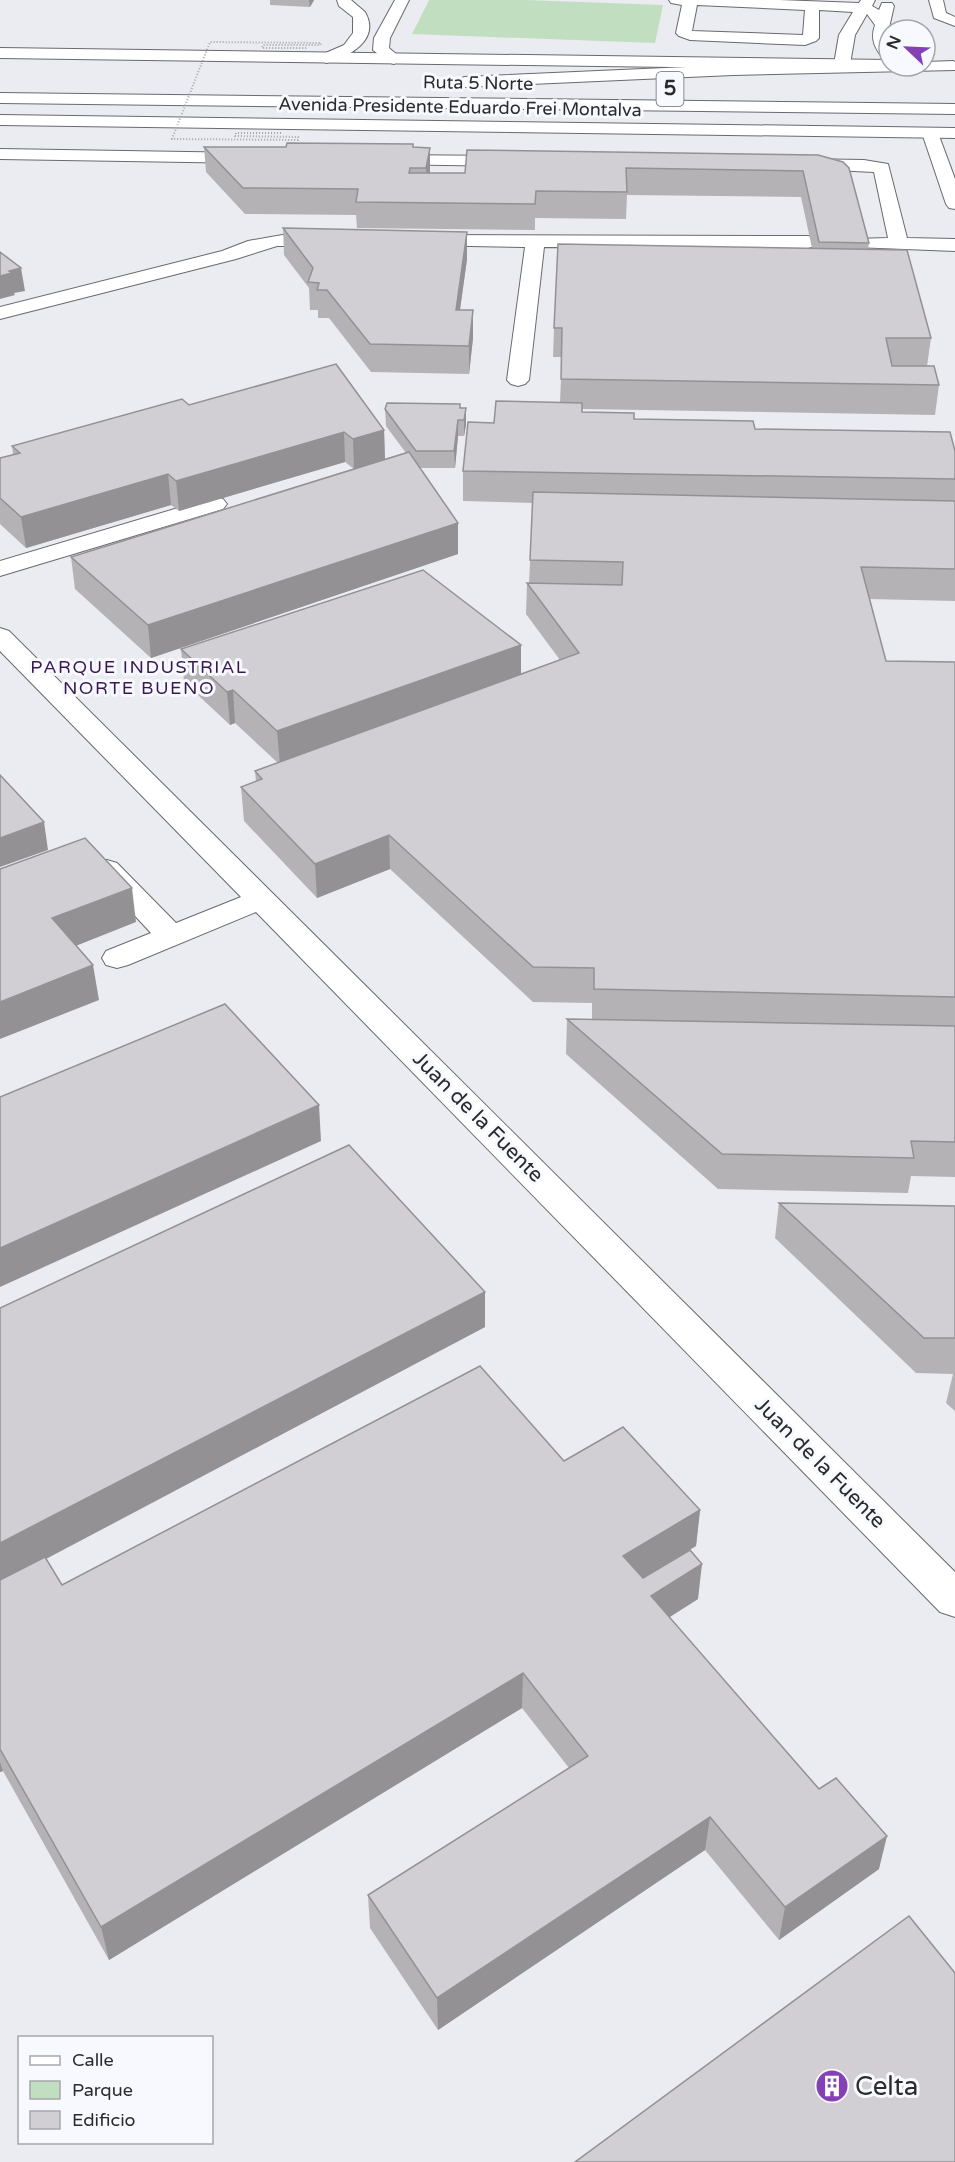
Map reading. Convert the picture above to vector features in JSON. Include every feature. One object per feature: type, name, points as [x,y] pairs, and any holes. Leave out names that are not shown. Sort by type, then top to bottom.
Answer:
[{"type":"main road","points":[[326,58],[351,47],[361,37],[363,30],[360,15],[344,0]]},
{"type":"main road","points":[[394,59],[381,51],[382,38],[378,14],[402,0]]},
{"type":"main road","points":[[676,0],[812,6],[877,3]]},
{"type":"main road","points":[[936,0],[939,15],[955,22]]},
{"type":"main road","points":[[700,1],[684,33],[690,36],[806,40],[811,38],[812,6]]},
{"type":"main road","points":[[877,3],[880,18]]},
{"type":"main road","points":[[877,3],[871,10],[877,18]]},
{"type":"main road","points":[[842,64],[847,35],[877,3]]},
{"type":"main road","points":[[0,53],[877,64]]},
{"type":"main road","points":[[937,65],[954,66]]},
{"type":"main road","name":"Ruta 5 Norte","points":[[670,89],[447,84],[733,70],[954,66]]},
{"type":"main road","name":"Ruta 5 Norte","points":[[0,98],[955,109]]},
{"type":"main road","points":[[434,102],[955,131]]},
{"type":"main road","name":"Avenida Presidente Eduardo Frei Montalva","points":[[0,120],[930,133],[955,131]]},
{"type":"main road","points":[[930,133],[955,204]]},
{"type":"main road","points":[[459,160],[468,150],[480,146]]},
{"type":"main road","points":[[0,154],[263,158]]},
{"type":"main road","points":[[367,159],[530,161]]},
{"type":"main road","points":[[780,164],[864,165],[882,168],[899,243]]},
{"type":"main road","points":[[0,313],[229,255],[257,242],[279,239],[348,240]]},
{"type":"main road","points":[[407,241],[808,242]]},
{"type":"main road","points":[[519,380],[535,242]]},
{"type":"main road","points":[[861,243],[955,245]]},
{"type":"main road","points":[[0,569],[215,504]]},
{"type":"main road","name":"Juan de la Fuente","points":[[0,636],[955,1599]]},
{"type":"main road","points":[[107,869],[171,936]]},
{"type":"main road","points":[[117,957],[262,898]]},
{"type":"path","points":[[281,134],[236,133],[235,136],[298,137],[298,140],[172,140],[210,42],[321,43],[320,45],[263,45],[262,48],[308,48]]},
{"type":"green space","points":[[429,0],[525,0],[663,5],[655,43],[412,34]]},
{"type":"building","points":[[287,143],[413,144],[413,147],[430,148],[426,168],[410,168],[409,173],[465,173],[467,150],[818,155],[843,162],[849,168],[869,243],[819,242],[803,171],[626,168],[627,192],[536,191],[535,204],[356,202],[358,189],[243,188],[204,147],[286,147]]},
{"type":"building","points":[[283,228],[467,232],[456,310],[473,310],[469,346],[370,344],[327,290],[317,290],[319,283],[308,282],[313,268]]},
{"type":"building","points":[[558,244],[907,250],[931,338],[886,338],[892,366],[934,366],[939,385],[561,379],[562,328],[554,328]]},
{"type":"building","points":[[0,252],[21,268],[0,276]]},
{"type":"building","points":[[336,364],[384,430],[353,439],[344,432],[176,481],[168,474],[21,517],[0,498],[0,458],[20,453],[12,446],[182,399],[189,405]]},
{"type":"building","points":[[496,401],[582,403],[582,412],[634,413],[634,419],[753,421],[755,429],[950,432],[955,451],[955,479],[463,471],[468,422],[494,423]]},
{"type":"building","points":[[387,403],[460,404],[460,408],[466,408],[464,420],[458,420],[454,451],[416,451],[385,409]]},
{"type":"building","points":[[409,452],[458,523],[148,625],[71,557]]},
{"type":"building","points":[[533,492],[955,501],[955,569],[861,567],[886,661],[955,662],[955,997],[594,989],[594,968],[533,967],[389,835],[315,864],[241,787],[262,779],[255,771],[579,653],[527,583],[622,585],[623,562],[530,560]]},
{"type":"building","points":[[423,570],[521,645],[277,731],[233,690],[227,692],[181,649]]},
{"type":"building","points":[[0,775],[44,822],[0,838]]},
{"type":"building","points":[[85,838],[132,888],[52,918],[93,965],[0,1002],[0,869]]},
{"type":"building","points":[[225,1004],[319,1105],[0,1248],[0,1097]]},
{"type":"building","points":[[567,1019],[955,1026],[955,1142],[911,1141],[914,1158],[722,1154]]},
{"type":"building","points":[[349,1145],[485,1292],[0,1543],[0,1308]]},
{"type":"building","points":[[779,1203],[955,1206],[955,1338],[924,1338]]},
{"type":"building","points":[[480,1366],[564,1461],[623,1427],[700,1510],[623,1556],[643,1578],[690,1550],[702,1564],[651,1596],[819,1789],[836,1778],[887,1836],[785,1907],[710,1817],[437,1998],[368,1895],[588,1756],[523,1673],[101,1927],[0,1749],[0,1580],[45,1557],[62,1585]]},
{"type":"building","name":"Celta","points":[[909,1916],[955,1973],[955,2162],[575,2162]]},
{"type":"place","name":"Celta","points":[[832,2086]]},
{"type":"district","name":"PARQUE INDUSTRIAL NORTE BUENO","points":[[139,677]]}]
